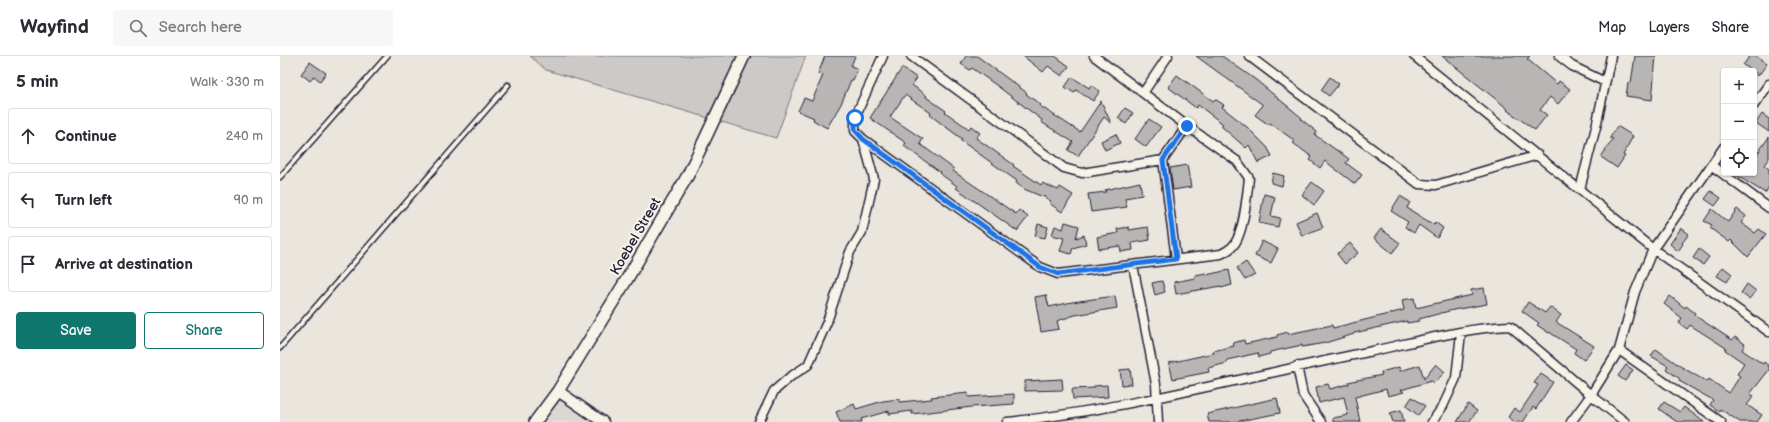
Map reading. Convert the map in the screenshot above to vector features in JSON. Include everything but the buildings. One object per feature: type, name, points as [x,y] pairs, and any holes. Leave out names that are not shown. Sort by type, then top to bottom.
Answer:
[{"type":"main road","name":"Koebel Street","points":[[535,422],[558,391],[628,279],[688,175],[744,56]]},
{"type":"street","points":[[883,56],[855,118],[855,130],[863,139],[1040,267],[1058,274],[1221,254],[1233,247],[1238,238],[1246,208],[1249,178],[1237,161],[1187,126],[1094,56]]},
{"type":"street","points":[[911,56],[1064,168],[1082,173],[1163,160]]},
{"type":"street","points":[[1143,93],[1168,56]]},
{"type":"street","points":[[1249,56],[1419,184],[1436,185],[1538,155]]},
{"type":"street","points":[[1559,56],[1572,66],[1605,82]]},
{"type":"street","points":[[1580,189],[1596,127],[1611,56]]},
{"type":"street","points":[[1417,57],[1653,249],[1769,332]]},
{"type":"street","points":[[1755,104],[1766,93],[1769,84]]},
{"type":"street","points":[[1176,259],[1163,160],[1187,126]]},
{"type":"street","points":[[759,422],[774,391],[790,377],[808,365],[827,322],[850,252],[862,232],[874,179],[863,139]]},
{"type":"street","points":[[1571,422],[1591,395],[1619,350],[1635,292],[1653,249],[1721,151]]},
{"type":"street","points":[[1711,165],[1769,208]]},
{"type":"street","points":[[1134,265],[1158,398],[1158,422]]},
{"type":"street","points":[[1007,422],[1062,419],[1297,366],[1461,332],[1489,327],[1510,326],[1625,422]]},
{"type":"street","points":[[1432,422],[1443,406],[1456,378],[1461,332]]},
{"type":"street","points":[[1619,350],[1721,422]]},
{"type":"street","points":[[1297,366],[1303,395],[1321,422]]},
{"type":"street","points":[[558,391],[603,422]]},
{"type":"lane","points":[[280,177],[387,56]]},
{"type":"lane","points":[[280,348],[508,85]]},
{"type":"shaded area","points":[[530,56],[806,56],[776,138],[546,70]]},
{"type":"shaded area","points":[[558,391],[603,422],[535,422]]},
{"type":"route","points":[[855,118],[855,130],[863,139],[1040,267],[1058,274],[1176,259],[1163,160],[1187,126]]}]
